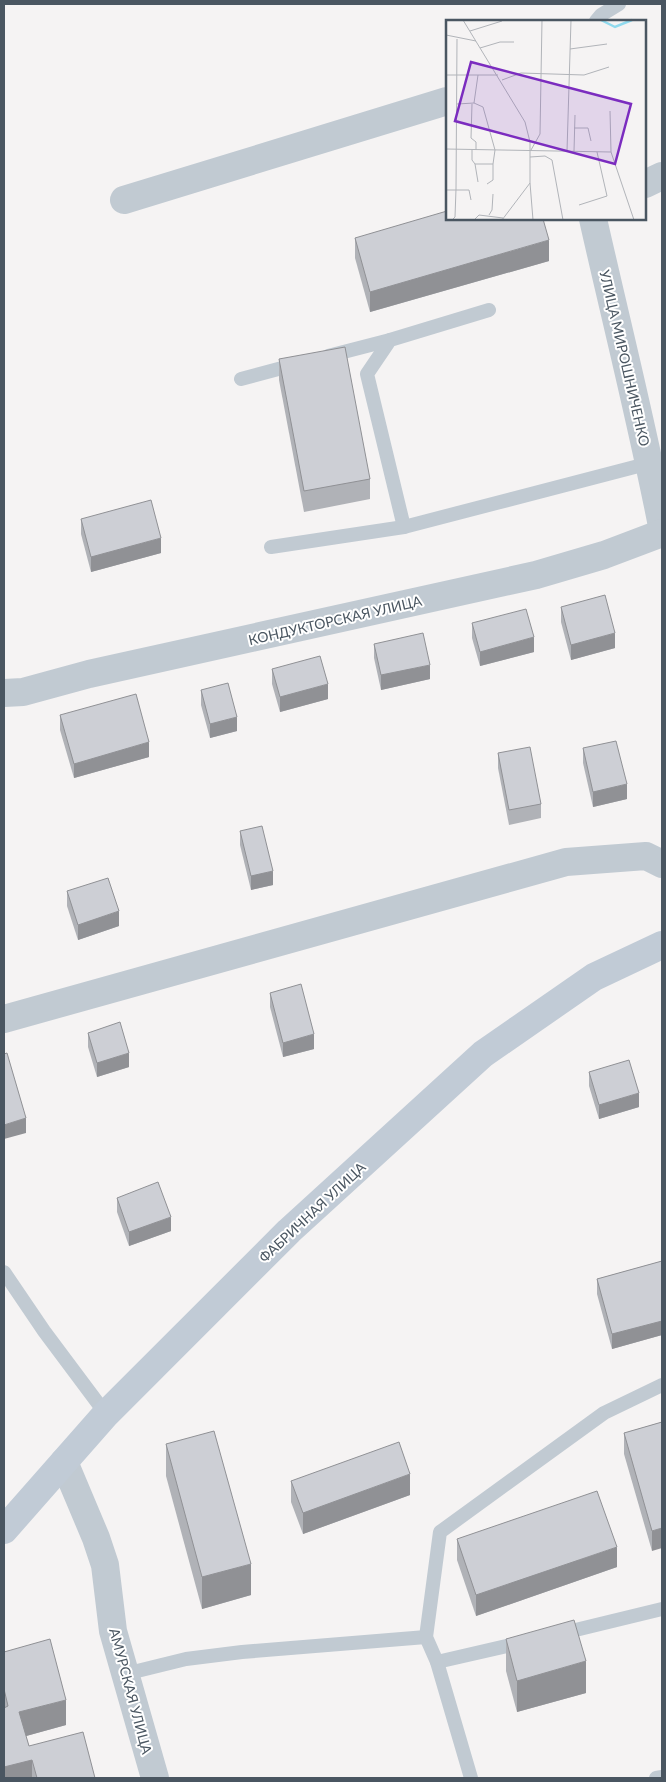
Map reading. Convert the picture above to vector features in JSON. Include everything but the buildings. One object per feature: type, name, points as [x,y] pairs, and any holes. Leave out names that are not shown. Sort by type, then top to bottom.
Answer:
[{"type":"street","points":[[124,200],[446,102]]},
{"type":"street","points":[[646,184],[662,176]]},
{"type":"street","name":"УЛИЦА МИРОШНИЧЕНКО","points":[[593,220],[633,398],[650,463],[662,526]]},
{"type":"street","name":"КОНДУКТОРСКАЯ УЛИЦА","points":[[4,693],[23,692],[89,674],[536,575],[604,555],[662,532]]},
{"type":"street","points":[[4,1019],[566,862],[646,856],[662,864]]},
{"type":"street","name":"ФАБРИЧНАЯ УЛИЦА","points":[[4,1530],[106,1414],[289,1231],[483,1054],[594,977],[662,945]]},
{"type":"street","name":"АМУРСКАЯ УЛИЦА","points":[[64,1462],[96,1538],[105,1566],[113,1632],[155,1778]]},
{"type":"lane","points":[[597,20],[601,15],[619,4]]},
{"type":"lane","points":[[241,379],[390,340],[489,310]]},
{"type":"lane","points":[[390,340],[367,374],[404,527]]},
{"type":"lane","points":[[271,547],[404,527],[650,463]]},
{"type":"lane","points":[[4,1272],[44,1331],[106,1414]]},
{"type":"lane","points":[[471,1778],[437,1662],[426,1637],[440,1532],[604,1413],[662,1385]]},
{"type":"lane","points":[[437,1662],[662,1609]]},
{"type":"lane","points":[[125,1674],[186,1659],[242,1652],[426,1637]]},
{"type":"lane","points":[[656,1778],[662,1777]]}]
